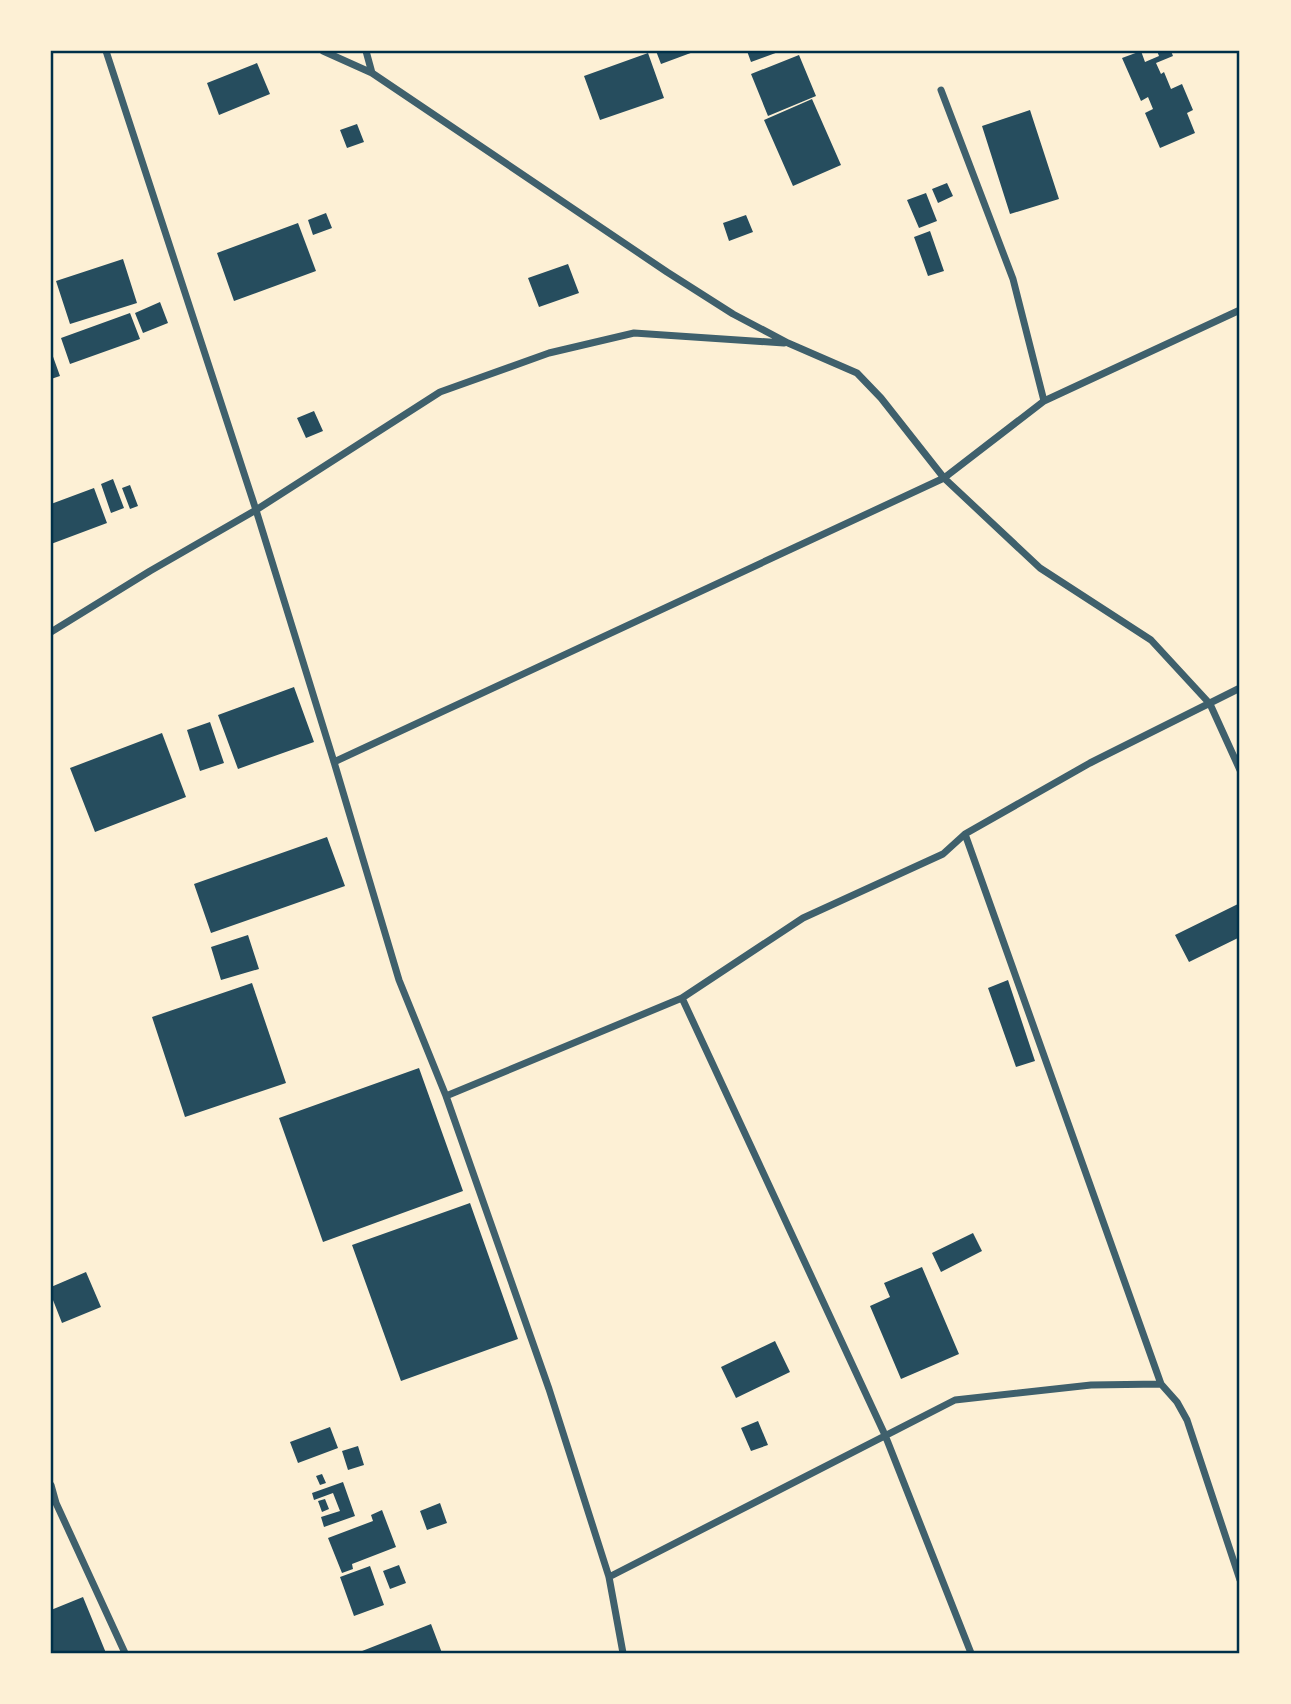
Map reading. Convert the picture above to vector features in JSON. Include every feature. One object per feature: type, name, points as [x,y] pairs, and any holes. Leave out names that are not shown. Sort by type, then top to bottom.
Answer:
[{"type":"street","points":[[106,51],[256,510],[399,980],[446,1096],[549,1389],[609,1577],[623,1653]]},
{"type":"street","points":[[323,51],[372,73],[733,314],[788,343],[857,373],[881,398],[944,478],[1040,568],[1151,640],[1210,704],[1240,769]]},
{"type":"street","points":[[366,51],[372,73]]},
{"type":"street","points":[[940,90],[1013,279],[1044,401]]},
{"type":"street","points":[[334,762],[944,478],[1044,401],[1240,310]]},
{"type":"street","points":[[51,632],[256,510],[440,392],[549,353],[634,333],[788,343]]},
{"type":"street","points":[[446,1096],[682,998],[803,918],[943,854],[965,834],[1090,763],[1240,688]]},
{"type":"street","points":[[965,834],[1161,1384],[1188,1420],[1240,1580]]},
{"type":"street","points":[[682,998],[885,1435],[971,1653]]},
{"type":"street","points":[[609,1577],[955,1400],[1091,1385],[1161,1384]]},
{"type":"street","points":[[51,1485],[53,1504],[125,1653]]},
{"type":"building","points":[[656,51],[696,51],[661,64]]},
{"type":"building","points":[[747,51],[781,51],[751,62]]},
{"type":"building","points":[[1141,51],[1145,62],[1159,56],[1157,51],[1171,51],[1173,56],[1156,63],[1161,74],[1164,72],[1171,89],[1182,84],[1193,110],[1187,113],[1195,133],[1160,148],[1145,113],[1153,109],[1148,97],[1141,101],[1122,58]]},
{"type":"building","points":[[648,53],[664,98],[600,120],[584,76]]},
{"type":"building","points":[[799,55],[816,96],[768,116],[751,74]]},
{"type":"building","points":[[257,63],[270,94],[219,115],[207,83]]},
{"type":"building","points":[[812,99],[841,165],[793,186],[764,120]]},
{"type":"building","points":[[1030,110],[1059,199],[1010,214],[982,126]]},
{"type":"building","points":[[357,124],[364,142],[347,148],[340,130]]},
{"type":"building","points":[[947,183],[953,196],[938,203],[932,189]]},
{"type":"building","points":[[926,193],[937,221],[919,228],[907,200]]},
{"type":"building","points":[[326,213],[332,228],[313,235],[308,220]]},
{"type":"building","points":[[746,215],[753,232],[729,241],[723,223]]},
{"type":"building","points":[[298,223],[316,271],[234,301],[217,253]]},
{"type":"building","points":[[930,231],[944,271],[928,276],[914,237]]},
{"type":"building","points":[[123,259],[137,303],[70,324],[56,281]]},
{"type":"building","points":[[568,264],[579,293],[539,307],[528,278]]},
{"type":"building","points":[[160,302],[168,323],[143,333],[135,313]]},
{"type":"building","points":[[130,313],[140,339],[70,364],[61,338]]},
{"type":"building","points":[[51,351],[60,376],[51,379]]},
{"type":"building","points":[[314,411],[323,431],[306,438],[297,418]]},
{"type":"building","points":[[113,479],[124,508],[111,513],[101,484]]},
{"type":"building","points":[[130,485],[138,506],[130,509],[122,488]]},
{"type":"building","points":[[94,488],[107,523],[51,544],[51,504]]},
{"type":"building","points":[[294,687],[314,742],[238,769],[218,715]]},
{"type":"building","points":[[210,722],[224,763],[200,771],[187,730]]},
{"type":"building","points":[[162,733],[186,797],[95,832],[70,768]]},
{"type":"building","points":[[327,837],[345,886],[211,933],[194,884]]},
{"type":"building","points":[[1240,903],[1240,937],[1189,962],[1175,935]]},
{"type":"building","points":[[248,935],[259,969],[221,980],[211,947]]},
{"type":"building","points":[[1008,980],[1035,1061],[1016,1067],[988,988]]},
{"type":"building","points":[[252,983],[286,1083],[185,1117],[152,1017]]},
{"type":"building","points":[[419,1068],[463,1191],[323,1242],[279,1118]]},
{"type":"building","points":[[470,1203],[518,1339],[401,1381],[352,1245]]},
{"type":"building","points":[[973,1233],[982,1251],[941,1272],[932,1253]]},
{"type":"building","points":[[922,1267],[959,1354],[901,1379],[870,1306],[890,1297],[884,1283]]},
{"type":"building","points":[[86,1272],[101,1307],[62,1323],[51,1295],[51,1287]]},
{"type":"building","points":[[775,1341],[790,1372],[736,1398],[721,1367]]},
{"type":"building","points":[[758,1421],[768,1445],[751,1451],[741,1428]]},
{"type":"building","points":[[330,1427],[338,1448],[298,1463],[290,1442]]},
{"type":"building","points":[[358,1446],[364,1465],[348,1470],[342,1451]]},
{"type":"building","points":[[322,1474],[326,1483],[320,1485],[316,1476]]},
{"type":"building","points":[[343,1482],[355,1516],[324,1527],[321,1517],[340,1511],[333,1493],[314,1500],[312,1493]]},
{"type":"building","points":[[325,1499],[329,1509],[322,1512],[318,1501]]},
{"type":"building","points":[[440,1503],[447,1523],[427,1530],[420,1511]]},
{"type":"building","points":[[382,1510],[396,1547],[352,1564],[353,1569],[342,1573],[328,1538],[373,1521],[371,1515]]},
{"type":"building","points":[[399,1565],[406,1583],[390,1589],[383,1571]]},
{"type":"building","points":[[370,1566],[384,1605],[354,1616],[340,1577]]},
{"type":"building","points":[[83,1597],[106,1653],[51,1653],[51,1610]]},
{"type":"building","points":[[431,1624],[442,1653],[357,1653]]}]
